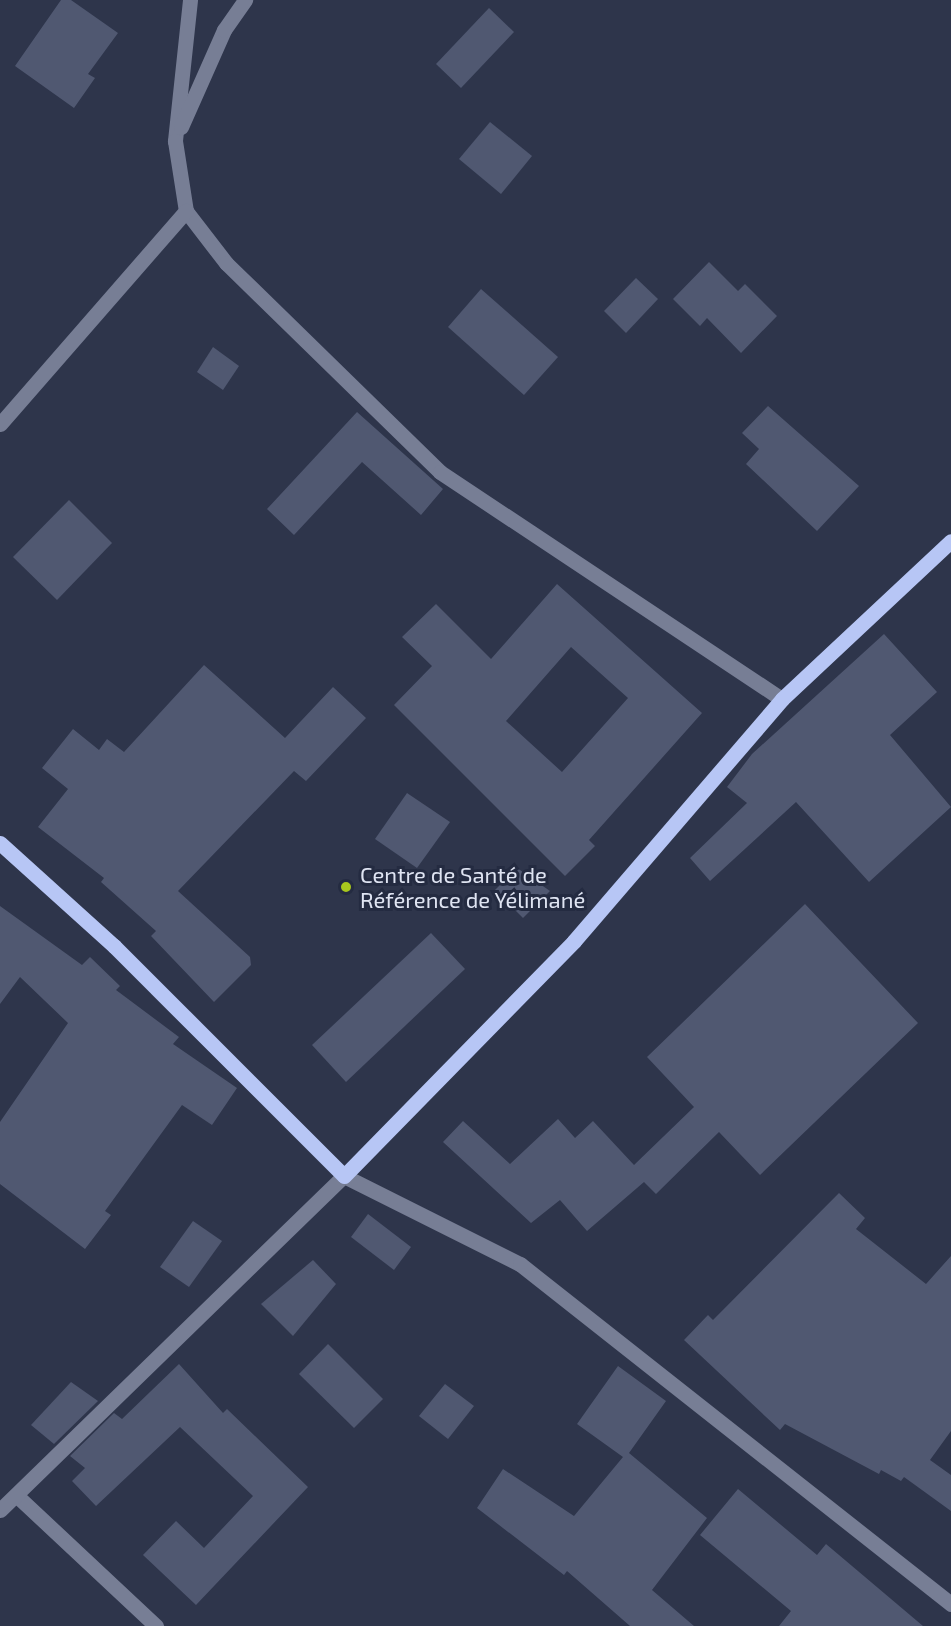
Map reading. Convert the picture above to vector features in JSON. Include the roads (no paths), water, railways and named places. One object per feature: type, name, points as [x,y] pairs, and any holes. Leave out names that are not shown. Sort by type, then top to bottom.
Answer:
[{"type":"main road","points":[[0,843],[114,946],[344,1176],[574,941],[782,699],[951,541]]},
{"type":"street","points":[[190,0],[175,141],[186,211],[226,263],[440,472],[782,699]]},
{"type":"street","points":[[175,141],[224,30],[245,0]]},
{"type":"street","points":[[0,424],[186,211]]},
{"type":"street","points":[[0,1510],[344,1176],[520,1264],[951,1604]]},
{"type":"street","points":[[16,1495],[156,1626]]},
{"type":"place","name":"Centre de Santé de Référence de Yélimané","points":[[346,887]]}]
